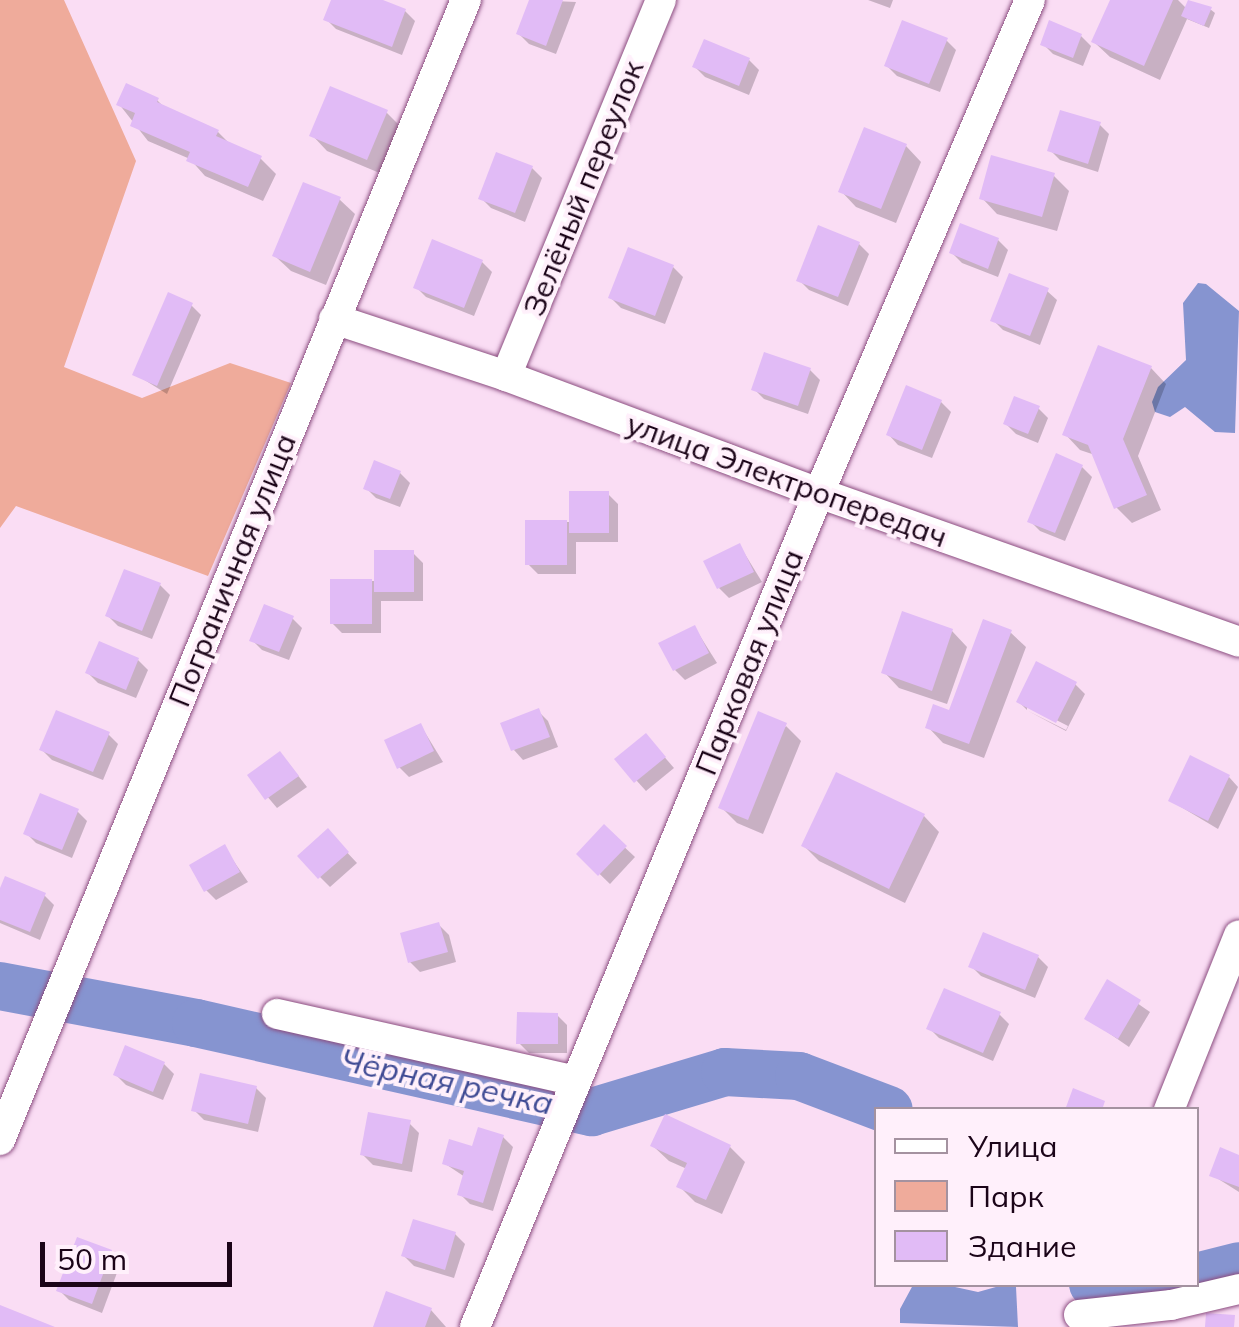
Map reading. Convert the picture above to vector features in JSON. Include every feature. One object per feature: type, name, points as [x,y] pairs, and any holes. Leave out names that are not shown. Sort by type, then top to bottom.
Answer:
[{"type":"street","name":"Пограничная улица","points":[[0,1140],[466,0]]},
{"type":"street","name":"Зелёный переулок","points":[[506,376],[661,0]]},
{"type":"street","name":"Парковая улица","points":[[475,1327],[818,494],[1030,0]]},
{"type":"street","name":"улица Электропередач","points":[[334,318],[506,376],[818,494],[1239,642]]},
{"type":"street","points":[[1170,1107],[1239,935]]},
{"type":"street","points":[[277,1014],[574,1085]]},
{"type":"street","points":[[1083,1308],[1171,1305],[1239,1289]]},
{"type":"green space","points":[[0,0],[64,0],[136,161],[64,367],[142,398],[230,363],[291,383],[208,576],[16,506],[0,528]]},
{"type":"water","points":[[1198,283],[1206,284],[1239,311],[1235,433],[1215,432],[1185,407],[1170,417],[1155,412],[1152,402],[1158,387],[1186,360],[1183,303]]},
{"type":"water","points":[[912,1287],[955,1287],[978,1292],[1016,1287],[1018,1327],[900,1323],[900,1309]]},
{"type":"building","points":[[331,0],[383,0],[406,9],[392,47],[323,20]]},
{"type":"building","points":[[529,0],[563,0],[546,46],[516,34]]},
{"type":"building","points":[[1110,0],[1173,0],[1144,66],[1091,42]]},
{"type":"building","points":[[1188,0],[1212,7],[1204,26],[1181,16]]},
{"type":"building","points":[[902,20],[948,38],[929,84],[884,66]]},
{"type":"building","points":[[1049,20],[1082,34],[1073,58],[1040,45]]},
{"type":"building","points":[[704,39],[750,58],[739,86],[692,67]]},
{"type":"building","points":[[126,83],[219,130],[216,136],[262,156],[248,187],[186,161],[190,152],[130,126],[135,113],[116,105]]},
{"type":"building","points":[[330,86],[388,110],[367,160],[309,136]]},
{"type":"building","points":[[1060,110],[1101,122],[1088,164],[1047,151]]},
{"type":"building","points":[[864,127],[907,144],[881,209],[838,192]]},
{"type":"building","points":[[496,152],[533,166],[515,213],[478,199]]},
{"type":"building","points":[[991,155],[1055,173],[1042,217],[979,199]]},
{"type":"building","points":[[303,182],[341,197],[310,272],[272,256]]},
{"type":"building","points":[[960,223],[999,238],[988,269],[949,253]]},
{"type":"building","points":[[818,225],[860,242],[838,297],[796,281]]},
{"type":"building","points":[[432,239],[483,260],[464,308],[413,288]]},
{"type":"building","points":[[628,247],[674,265],[655,316],[608,298]]},
{"type":"building","points":[[1009,273],[1049,288],[1030,336],[990,321]]},
{"type":"building","points":[[168,292],[193,303],[157,386],[132,375]]},
{"type":"building","points":[[1098,345],[1152,366],[1123,439],[1147,495],[1114,509],[1088,445],[1062,435]]},
{"type":"building","points":[[764,352],[811,368],[798,406],[751,390]]},
{"type":"building","points":[[906,385],[942,400],[922,450],[886,435]]},
{"type":"building","points":[[1014,396],[1040,406],[1028,434],[1003,424]]},
{"type":"building","points":[[1056,453],[1083,465],[1055,533],[1027,522]]},
{"type":"building","points":[[374,460],[401,471],[390,499],[363,489]]},
{"type":"building","points":[[569,491],[609,491],[609,533],[569,533]]},
{"type":"building","points":[[525,520],[567,520],[567,565],[525,565]]},
{"type":"building","points":[[740,543],[754,572],[717,589],[703,561]]},
{"type":"building","points":[[374,550],[414,550],[414,592],[374,592]]},
{"type":"building","points":[[124,569],[161,583],[142,631],[105,616]]},
{"type":"building","points":[[330,579],[372,579],[372,624],[330,624]]},
{"type":"building","points":[[264,604],[294,616],[279,652],[249,641]]},
{"type":"building","points":[[902,611],[953,629],[932,691],[881,673]]},
{"type":"building","points":[[983,619],[1012,630],[969,744],[925,728],[933,704],[949,710]]},
{"type":"building","points":[[695,625],[709,653],[673,671],[658,643]]},
{"type":"building","points":[[99,641],[139,658],[126,690],[85,673]]},
{"type":"building","points":[[1036,661],[1077,682],[1056,723],[1016,702]]},
{"type":"building","points":[[539,708],[550,737],[511,751],[500,723]]},
{"type":"building","points":[[56,710],[110,732],[93,772],[39,750]]},
{"type":"building","points":[[758,711],[787,723],[748,820],[718,808]]},
{"type":"building","points":[[421,723],[434,751],[397,769],[384,740]]},
{"type":"building","points":[[646,733],[666,757],[634,783],[614,759]]},
{"type":"building","points":[[280,751],[299,776],[265,800],[247,775]]},
{"type":"building","points":[[1190,755],[1230,775],[1208,821],[1168,801]]},
{"type":"building","points":[[836,772],[925,814],[889,889],[801,846]]},
{"type":"building","points":[[40,793],[79,809],[62,850],[23,834]]},
{"type":"building","points":[[604,824],[627,846],[598,876],[576,854]]},
{"type":"building","points":[[328,828],[349,852],[318,879],[297,856]]},
{"type":"building","points":[[225,844],[240,872],[204,892],[189,865]]},
{"type":"building","points":[[5,876],[46,893],[30,932],[0,920],[0,888]]},
{"type":"building","points":[[439,922],[448,952],[408,963],[400,933]]},
{"type":"building","points":[[983,932],[1039,955],[1025,990],[968,967]]},
{"type":"building","points":[[1107,979],[1141,1000],[1118,1039],[1084,1019]]},
{"type":"building","points":[[944,988],[1001,1012],[983,1053],[926,1029]]},
{"type":"building","points":[[517,1012],[558,1013],[558,1044],[516,1044]]},
{"type":"building","points":[[125,1045],[165,1062],[153,1092],[113,1075]]},
{"type":"building","points":[[200,1073],[257,1086],[248,1124],[191,1111]]},
{"type":"building","points":[[1073,1088],[1105,1101],[1103,1107],[1066,1107]]},
{"type":"building","points":[[368,1112],[411,1120],[402,1164],[360,1155]]},
{"type":"building","points":[[665,1114],[731,1145],[706,1200],[676,1187],[687,1163],[650,1146]]},
{"type":"building","points":[[478,1127],[504,1135],[483,1203],[457,1195],[464,1171],[442,1164],[449,1139],[472,1146]]},
{"type":"building","points":[[1220,1147],[1239,1155],[1239,1187],[1209,1176]]},
{"type":"building","points":[[413,1219],[456,1232],[445,1270],[401,1256]]},
{"type":"building","points":[[77,1237],[112,1250],[92,1304],[56,1291]]},
{"type":"building","points":[[386,1291],[432,1308],[425,1327],[373,1327]]},
{"type":"building","points":[[0,1305],[55,1327],[0,1327]]},
{"type":"building","points":[[1206,1313],[1235,1315],[1234,1327],[1205,1327]]},
{"type":"waterway","name":"Чёрная речка","points":[[0,986],[196,1023],[592,1112],[725,1072],[799,1076],[881,1107]]},
{"type":"waterway","name":"Чёрная речка","points":[[1199,1276],[1239,1266]]},
{"type":"waterway","name":"Чёрная речка","points":[[1105,1287],[1133,1294],[1158,1287]]}]
